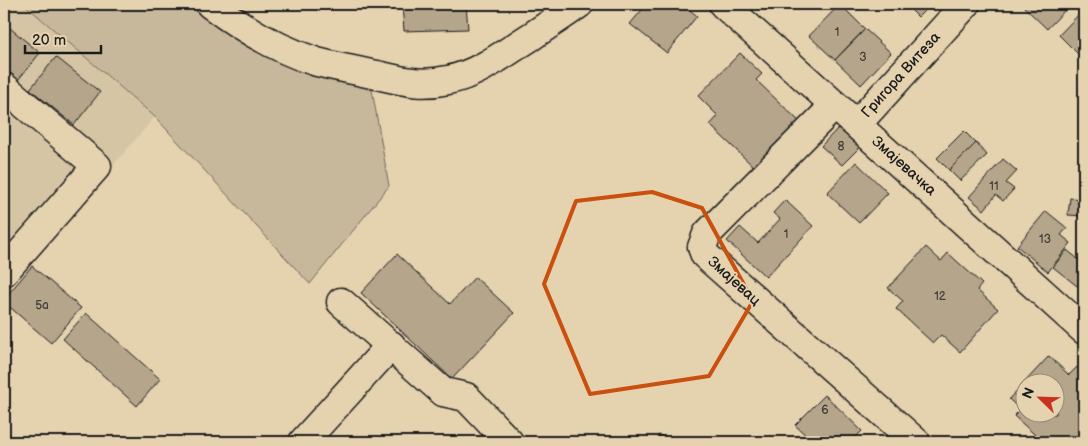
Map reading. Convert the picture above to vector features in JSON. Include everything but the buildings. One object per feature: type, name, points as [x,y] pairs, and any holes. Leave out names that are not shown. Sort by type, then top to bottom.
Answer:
[{"type":"street","points":[[210,4],[263,38],[288,51],[316,61],[408,82],[429,84],[468,74],[487,64],[579,4]]},
{"type":"street","name":"Змајевачка","points":[[723,4],[1083,326]]},
{"type":"street","name":"Григора Витеза","points":[[857,124],[966,4]]},
{"type":"street","points":[[4,87],[97,166],[4,272]]},
{"type":"street","name":"Змајевац","points":[[835,105],[707,234],[702,247],[704,255],[916,442]]},
{"type":"street","points":[[341,302],[443,392],[466,397],[509,442]]},
{"type":"street","points":[[303,442],[391,346]]},
{"type":"highlighted area","points":[[652,192],[702,208],[753,301],[709,376],[590,394],[544,284],[576,201]]},
{"type":"shaded area","points":[[4,4],[24,4],[155,117],[4,291]]},
{"type":"shaded area","points":[[24,4],[196,4],[216,21],[371,84],[389,186],[310,284],[155,117]]}]
